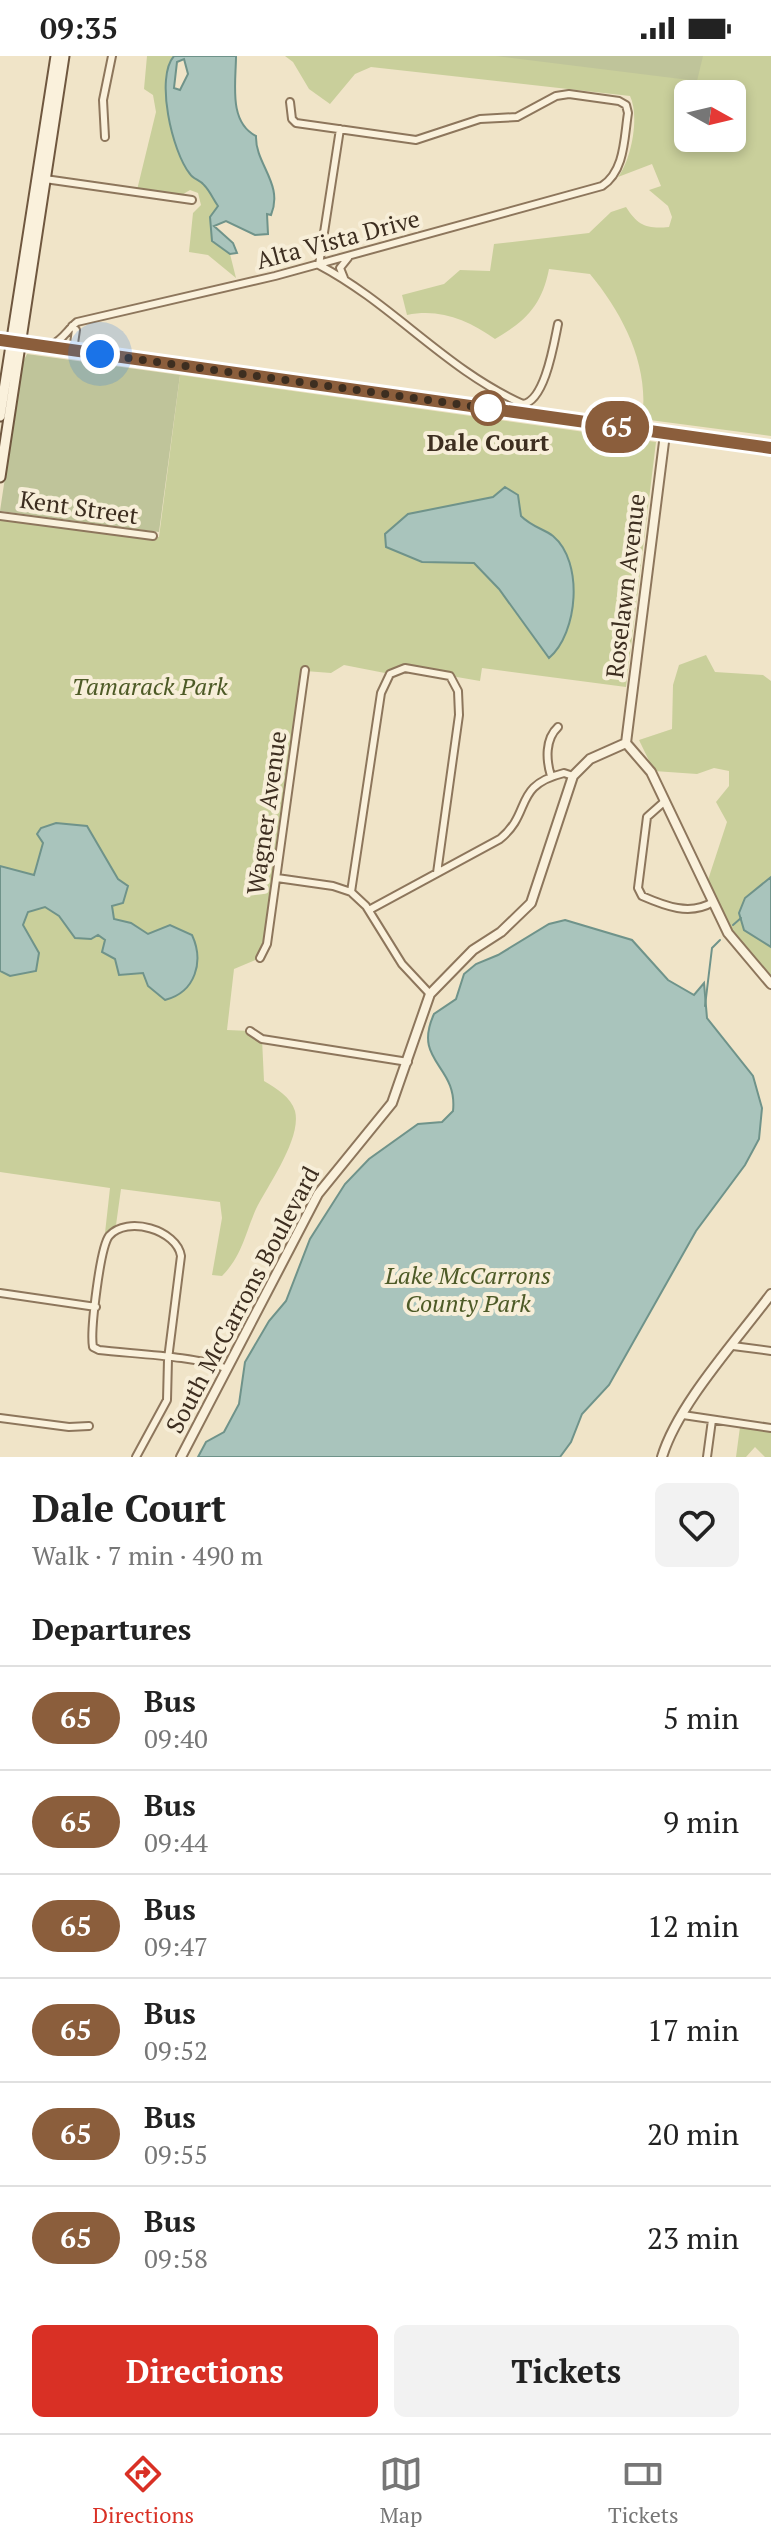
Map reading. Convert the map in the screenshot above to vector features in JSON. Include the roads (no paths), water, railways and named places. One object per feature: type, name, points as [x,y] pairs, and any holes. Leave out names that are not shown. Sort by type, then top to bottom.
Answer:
[{"type":"main road","points":[[0,416],[56,56]]},
{"type":"main road","points":[[0,477],[11,341],[45,179],[64,56]]},
{"type":"main road","points":[[11,341],[771,448]]},
{"type":"street","points":[[105,137],[103,100],[112,56]]},
{"type":"street","name":"Alta Vista Drive","points":[[47,347],[61,340],[72,326],[162,300],[319,265],[602,186],[619,166],[628,113],[626,105],[619,101],[569,94],[556,96],[517,117],[480,119],[416,140],[340,129]]},
{"type":"street","points":[[290,102],[296,123],[340,129],[319,265],[344,278],[466,374],[499,392],[529,403],[545,374],[558,324]]},
{"type":"street","points":[[45,179],[192,200]]},
{"type":"street","points":[[344,278],[340,268],[350,256]]},
{"type":"street","points":[[72,326],[76,330],[73,350]]},
{"type":"street","points":[[493,409],[499,392]]},
{"type":"street","name":"Roselawn Avenue","points":[[626,743],[665,434]]},
{"type":"street","name":"Kent Street","points":[[0,516],[153,536]]},
{"type":"street","points":[[351,892],[381,693],[390,674],[405,668],[450,676],[458,691],[459,715],[437,873]]},
{"type":"street","name":"Wagner Avenue","points":[[260,958],[267,944],[305,670]]},
{"type":"street","points":[[551,776],[547,756],[552,733],[558,727]]},
{"type":"street","points":[[369,910],[506,833],[516,820],[527,793],[551,776],[564,773],[573,776],[590,759],[626,743],[645,762],[733,939],[771,984]]},
{"type":"street","name":"South McCarrons Boulevard","points":[[181,1457],[318,1194],[392,1103],[408,1062],[421,1011],[430,994],[473,950],[501,932],[531,903],[573,776]]},
{"type":"street","points":[[665,801],[647,817],[638,888],[642,896],[682,909],[700,909],[713,902]]},
{"type":"street","points":[[277,878],[351,892],[369,910],[392,950],[430,994]]},
{"type":"street","points":[[250,1031],[262,1039],[408,1062]]},
{"type":"street","points":[[136,1457],[167,1400],[168,1359],[181,1260],[178,1244],[170,1236],[132,1227],[111,1234],[104,1249],[93,1347],[168,1359],[225,1368]]},
{"type":"street","points":[[0,1293],[96,1307]]},
{"type":"street","points":[[662,1457],[669,1436],[683,1415],[771,1294]]},
{"type":"street","points":[[733,1346],[771,1351]]},
{"type":"street","points":[[683,1415],[771,1428]]},
{"type":"street","points":[[0,1418],[69,1427],[89,1426]]},
{"type":"street","points":[[707,1457],[712,1420]]},
{"type":"water","points":[[174,56],[236,56],[237,111],[247,130],[256,136],[274,194],[271,215],[267,214],[268,234],[255,235],[226,221],[214,226],[233,243],[237,253],[230,254],[212,241],[210,217],[218,206],[206,187],[190,174],[177,149],[166,97],[168,66]],"holes":[[[184,59],[188,74],[180,90],[174,88],[177,62]]]},
{"type":"water","points":[[505,487],[518,495],[521,516],[553,536],[570,563],[574,597],[571,615],[559,647],[549,658],[499,589],[474,563],[422,562],[386,547],[385,534],[408,514],[493,497]]},
{"type":"water","points":[[56,823],[87,826],[118,879],[128,886],[123,903],[112,906],[114,919],[131,923],[148,934],[170,925],[192,935],[197,955],[195,974],[176,996],[165,1000],[148,986],[143,973],[119,975],[115,959],[102,952],[105,940],[98,935],[91,939],[75,938],[59,916],[45,907],[28,912],[23,925],[39,953],[36,971],[10,976],[0,971],[0,866],[34,875],[43,843],[37,834],[41,828]]},
{"type":"water","points":[[771,877],[771,947],[744,930],[739,913],[745,898]]},
{"type":"water","name":"Lake McCarrons County Park","points":[[565,920],[632,940],[668,980],[694,995],[704,983],[707,1018],[753,1076],[762,1108],[759,1139],[745,1165],[696,1231],[609,1385],[582,1414],[571,1442],[560,1457],[198,1457],[206,1442],[224,1432],[239,1404],[245,1362],[269,1321],[286,1301],[310,1239],[345,1184],[369,1159],[418,1124],[442,1122],[453,1111],[449,1083],[428,1043],[434,1014],[456,999],[464,974],[476,964],[498,955],[549,924]]},
{"type":"waterway","points":[[733,925],[741,918]]},
{"type":"waterway","points":[[705,1006],[712,948],[720,940]]},
{"type":"place","name":"Dale Court","points":[[488,408]]},
{"type":"park label","name":"Tamarack Park","points":[[150,687]]}]
